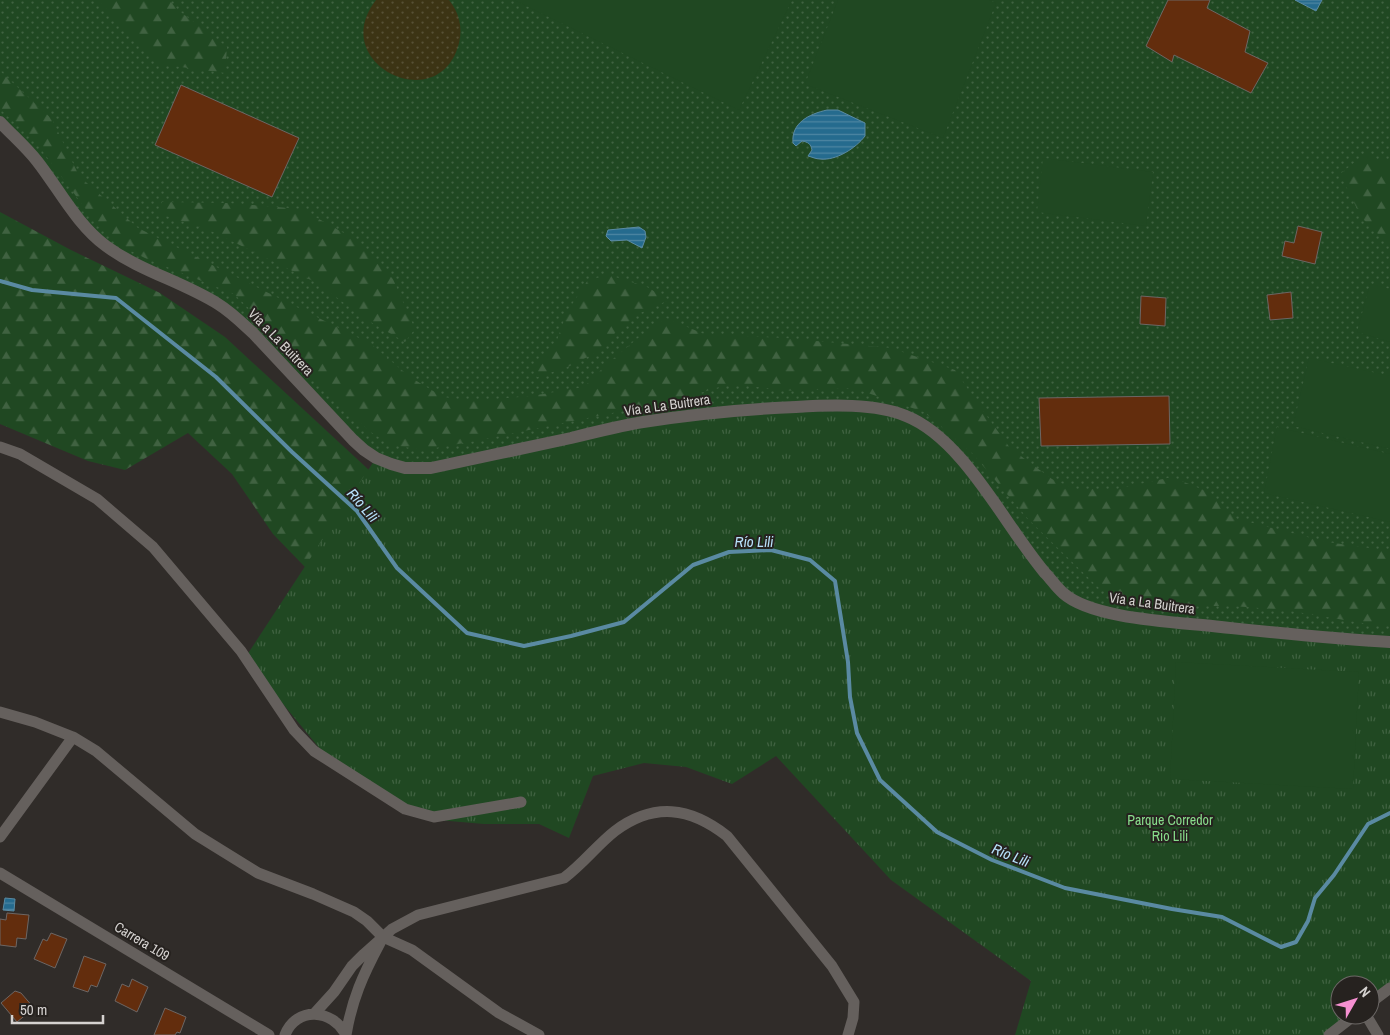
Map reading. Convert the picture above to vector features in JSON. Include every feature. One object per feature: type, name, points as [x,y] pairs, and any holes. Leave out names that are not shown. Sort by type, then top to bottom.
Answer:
[{"type":"street","name":"Vía a La Buitrera","points":[[0,122],[36,160],[75,213],[106,246],[131,262],[217,304],[236,318],[253,333],[353,440],[376,458],[391,464],[405,468],[431,468],[641,422],[758,408],[827,405],[889,410],[907,416],[925,426],[948,446],[969,468],[1027,552],[1063,593],[1078,603],[1094,609],[1128,616],[1330,639],[1390,642]]},
{"type":"street","points":[[0,447],[20,454],[96,499],[152,547],[241,650],[294,730],[314,751],[405,809],[434,817],[521,802]]},
{"type":"street","points":[[0,712],[35,722],[73,737],[96,751],[194,834],[258,873],[314,894],[354,912],[367,921],[383,937],[412,950],[499,1013],[539,1035]]},
{"type":"street","points":[[0,837],[73,737]]},
{"type":"street","points":[[314,1014],[334,992],[352,966],[402,922],[418,914],[564,878],[615,831],[632,820],[654,812],[682,812],[712,824],[727,836],[832,966],[854,1002],[853,1018],[848,1035]]},
{"type":"street","name":"Carrera 109","points":[[0,873],[268,1035]]},
{"type":"street","points":[[346,1035],[350,1009],[358,987],[383,937]]},
{"type":"street","points":[[285,1035],[292,1022],[302,1016],[321,1014],[339,1024],[346,1035]]},
{"type":"street","points":[[1329,1035],[1342,1025]]},
{"type":"green space","points":[[0,0],[1390,0],[1390,642],[1128,617],[431,468],[376,458],[236,318],[105,246],[0,122]]},
{"type":"green space","points":[[98,0],[169,0],[178,10],[227,47],[225,73],[159,64]]},
{"type":"green space","points":[[514,0],[792,0],[739,110]]},
{"type":"green space","points":[[838,0],[989,0],[996,3],[943,138],[805,84]]},
{"type":"green space","points":[[0,71],[52,119],[79,176],[138,228],[371,344],[410,377],[443,397],[474,401],[531,396],[584,387],[607,364],[666,318],[704,334],[784,338],[891,348],[955,370],[1010,448],[1052,479],[1075,489],[1117,489],[1172,477],[1206,491],[1237,519],[1327,542],[1390,551],[1390,626],[1285,610],[1233,606],[1143,606],[1100,589],[1029,520],[973,454],[924,412],[853,388],[793,391],[729,384],[681,399],[475,441],[424,450],[391,445],[369,431],[312,377],[263,322],[234,294],[147,259],[121,246],[99,227],[35,141],[0,109]]},
{"type":"green space","points":[[1365,154],[1386,162],[1390,166],[1390,246],[1361,217],[1340,174]]},
{"type":"green space","points":[[1043,158],[1153,172],[1146,226],[1037,212]]},
{"type":"green space","points":[[162,202],[227,203],[301,209],[351,237],[393,279],[415,329],[405,342],[367,320],[317,283],[209,230],[160,214]]},
{"type":"green space","points":[[0,212],[71,250],[160,293],[225,337],[369,470],[385,475],[405,468],[431,468],[641,423],[689,416],[707,427],[714,442],[692,443],[592,480],[523,509],[476,557],[461,594],[483,621],[509,625],[546,626],[598,614],[651,610],[756,530],[783,530],[826,545],[861,579],[875,589],[883,629],[869,676],[866,725],[933,803],[1001,854],[1042,869],[1080,869],[1123,878],[1156,876],[1193,892],[1242,904],[1278,900],[1327,837],[1363,816],[1390,808],[1390,882],[1358,904],[1312,962],[1271,995],[1179,1009],[1140,1005],[1100,1035],[1016,1035],[1031,997],[1035,976],[968,924],[904,884],[847,826],[786,732],[757,656],[683,644],[603,710],[540,749],[498,749],[409,708],[332,651],[303,599],[305,567],[273,534],[232,474],[188,433],[125,470],[88,461],[0,424]]},
{"type":"green space","points":[[609,275],[647,287],[669,300],[638,314],[595,353],[568,367],[537,377],[534,364],[557,340],[567,312],[588,280]]},
{"type":"green space","points":[[1370,284],[1390,289],[1390,342],[1357,332]]},
{"type":"green space","points":[[1309,358],[1390,376],[1390,449],[1293,426]]},
{"type":"green space","name":"Parque Corredor Rio Lili","points":[[889,410],[948,446],[1063,593],[1094,609],[1390,642],[1390,988],[1380,996],[1380,975],[1330,975],[1330,1025],[1342,1025],[1329,1035],[1015,1035],[1031,981],[891,880],[776,756],[732,784],[686,767],[644,763],[593,776],[569,838],[539,824],[484,824],[426,819],[331,762],[245,658],[376,458],[405,468],[695,415]]},
{"type":"green space","points":[[1277,427],[1390,454],[1390,522],[1264,493]]},
{"type":"green space","points":[[1176,662],[1359,672],[1353,789],[1170,779]]},
{"type":"sand","points":[[376,0],[449,0],[458,15],[461,32],[459,43],[448,66],[431,77],[411,80],[392,74],[375,62],[365,44],[364,23]]},
{"type":"water","points":[[1295,0],[1322,0],[1316,11]]},
{"type":"water","points":[[827,110],[838,110],[865,123],[865,136],[851,149],[839,156],[817,159],[808,156],[812,150],[809,144],[802,141],[796,146],[793,143],[793,136],[802,120]]},
{"type":"water","points":[[639,227],[645,231],[646,237],[642,248],[627,240],[611,241],[606,236],[608,230]]},
{"type":"water","points":[[5,898],[15,899],[14,911],[3,910]]},
{"type":"building","points":[[1168,0],[1210,0],[1207,8],[1250,31],[1245,52],[1268,63],[1251,93],[1174,55],[1172,62],[1146,46]]},
{"type":"building","points":[[181,85],[299,138],[272,197],[155,145]]},
{"type":"building","points":[[1298,226],[1322,232],[1315,264],[1282,256],[1285,241],[1294,243]]},
{"type":"building","points":[[1291,292],[1293,318],[1270,320],[1267,295]]},
{"type":"building","points":[[1141,296],[1166,298],[1165,326],[1140,324]]},
{"type":"building","points":[[1169,396],[1170,444],[1041,446],[1039,398]]},
{"type":"building","points":[[7,913],[29,915],[26,939],[17,938],[16,947],[0,945],[0,919],[6,920]]},
{"type":"building","points":[[51,933],[67,939],[55,968],[34,959],[43,939],[47,941]]},
{"type":"building","points":[[84,956],[106,964],[97,987],[91,985],[88,992],[73,987]]},
{"type":"building","points":[[132,979],[148,987],[137,1012],[115,1001],[122,984],[129,987]]},
{"type":"building","points":[[15,991],[21,993],[34,1008],[17,1022],[1,1003]]},
{"type":"building","points":[[165,1008],[186,1017],[180,1033],[177,1032],[175,1035],[154,1035]]},
{"type":"waterway","name":"Río Lili","points":[[0,281],[32,290],[116,298],[216,377],[292,452],[357,511],[397,568],[467,633],[524,646],[624,622],[693,565],[729,552],[771,550],[810,560],[835,581],[848,662],[850,697],[857,733],[880,780],[937,832],[992,860],[1065,888],[1222,917],[1281,947],[1296,942],[1308,921],[1315,898],[1334,875],[1368,824],[1390,813]]}]
